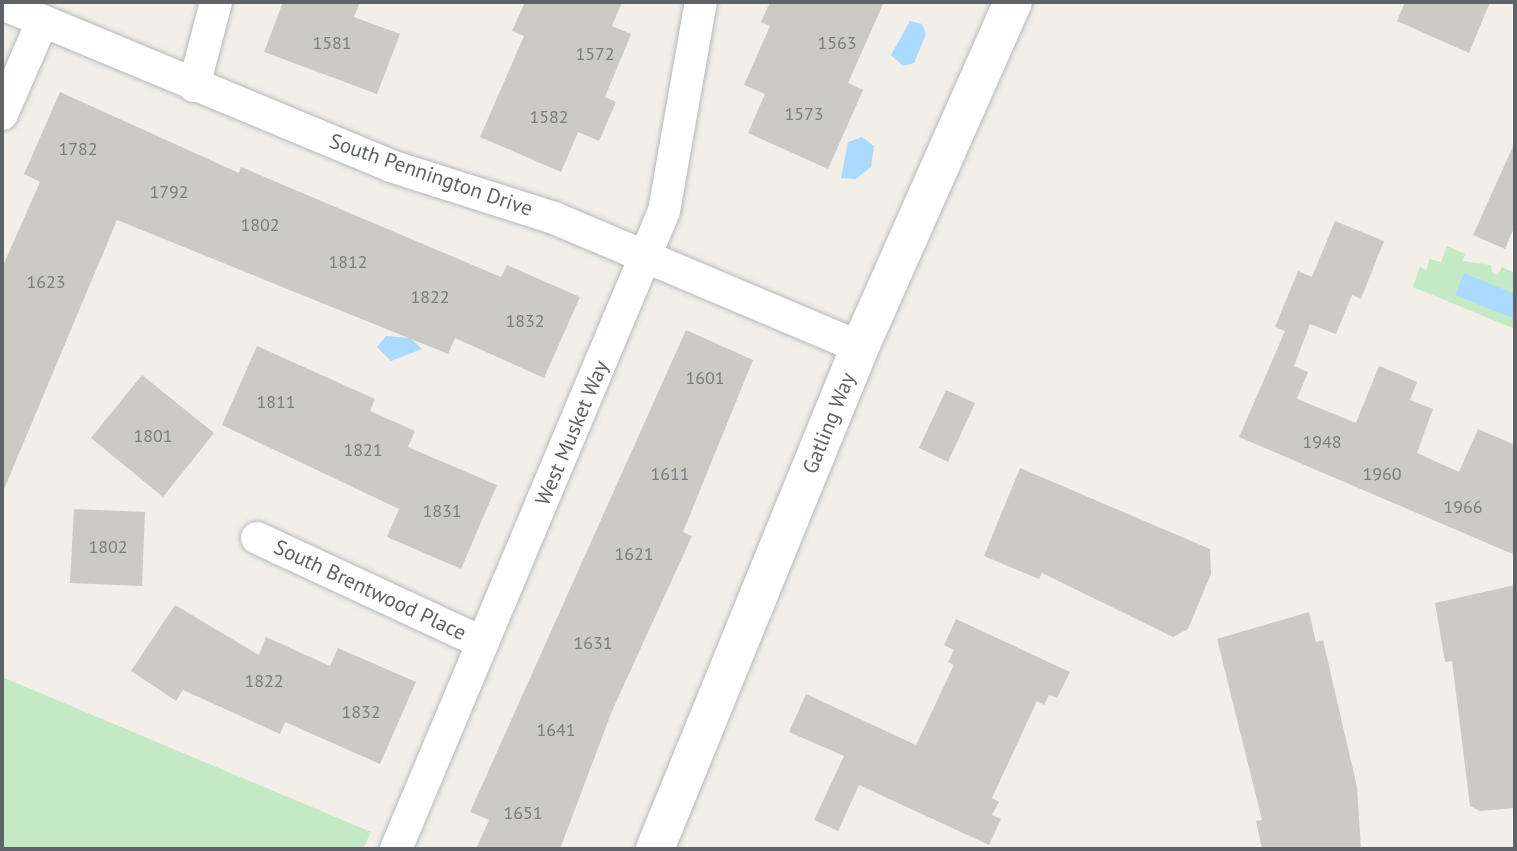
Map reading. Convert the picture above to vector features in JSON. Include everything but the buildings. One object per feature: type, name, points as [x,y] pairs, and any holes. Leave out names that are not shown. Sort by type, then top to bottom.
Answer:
[{"type":"street","points":[[194,86],[216,2]]},
{"type":"street","name":"West Musket Way","points":[[396,849],[664,211],[701,2]]},
{"type":"street","name":"Gatling Way","points":[[655,849],[860,347],[1013,2]]},
{"type":"street","name":"South Pennington Drive","points":[[2,4],[391,166],[554,218],[645,259],[860,347]]},
{"type":"street","points":[[2,114],[42,22]]},
{"type":"street","name":"South Brentwood Place","points":[[257,538],[483,643]]},
{"type":"green space","points":[[1447,246],[1465,254],[1463,261],[1491,265],[1492,273],[1498,275],[1502,267],[1515,273],[1515,329],[1413,287],[1420,267],[1426,270],[1430,259],[1441,262]]},
{"type":"green space","points":[[2,677],[371,832],[363,849],[2,849]]},
{"type":"water","points":[[910,21],[922,24],[926,34],[914,63],[903,66],[891,55]]},
{"type":"water","points":[[862,137],[874,146],[871,167],[856,179],[841,178],[848,142]]},
{"type":"water","points":[[1464,273],[1515,294],[1515,319],[1455,295]]},
{"type":"water","points":[[386,336],[410,338],[422,349],[391,361],[377,347]]}]
